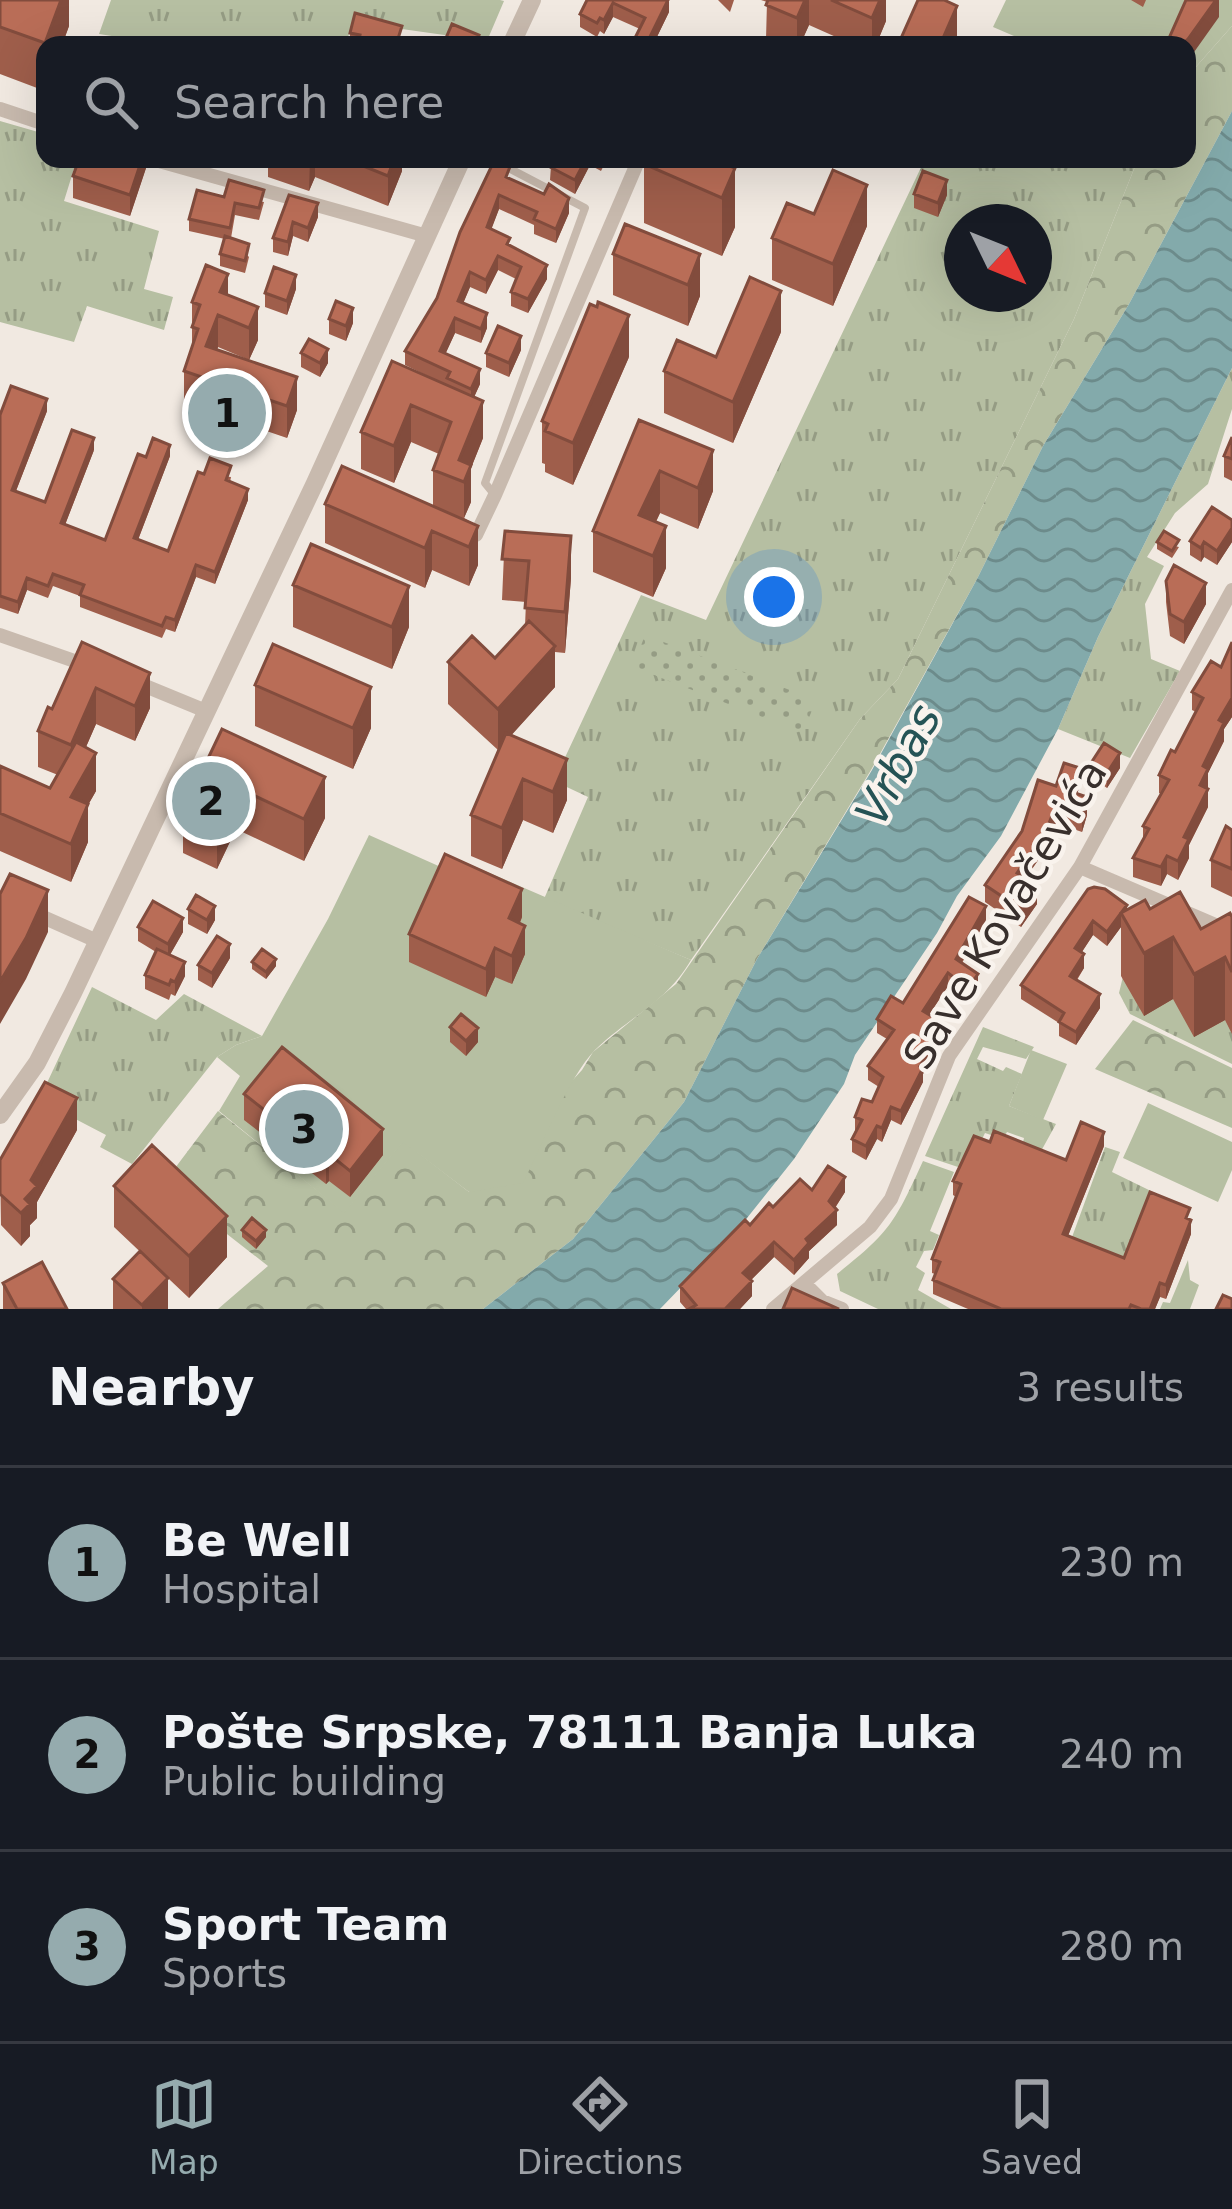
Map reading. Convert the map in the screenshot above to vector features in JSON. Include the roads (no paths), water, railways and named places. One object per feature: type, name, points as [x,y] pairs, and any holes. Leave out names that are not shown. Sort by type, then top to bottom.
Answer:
[{"type":"street","points":[[515,36],[532,0]]},
{"type":"street","points":[[0,109],[36,121]]},
{"type":"street","points":[[184,168],[427,236]]},
{"type":"street","points":[[0,1115],[37,1064],[206,711],[321,485],[458,168]]},
{"type":"street","points":[[440,530],[459,538],[476,535],[635,168]]},
{"type":"street","name":"Save Kovačevića","points":[[773,1309],[870,1227],[891,1199],[949,1056],[1080,867],[1232,590]]},
{"type":"street","points":[[0,634],[104,670]]},
{"type":"street","points":[[125,678],[206,711]]},
{"type":"street","points":[[1080,867],[1232,932]]},
{"type":"street","points":[[0,898],[98,941]]},
{"type":"street","points":[[804,1282],[822,1301],[842,1309]]},
{"type":"lane","points":[[495,495],[485,483],[585,208],[508,168]]},
{"type":"water","name":"Vrbas","points":[[1232,111],[1232,368],[1098,637],[1058,729],[1001,836],[855,1055],[844,1084],[794,1159],[743,1223],[660,1309],[483,1309],[573,1239],[684,1102],[757,959],[872,770],[977,579],[1043,446],[1129,304]]},
{"type":"place","name":"Be Well","points":[[227,413]]},
{"type":"place","name":"Pošte Srpske, 78111 Banja Luka","points":[[211,801]]},
{"type":"place","name":"Sport Team","points":[[304,1129]]}]
